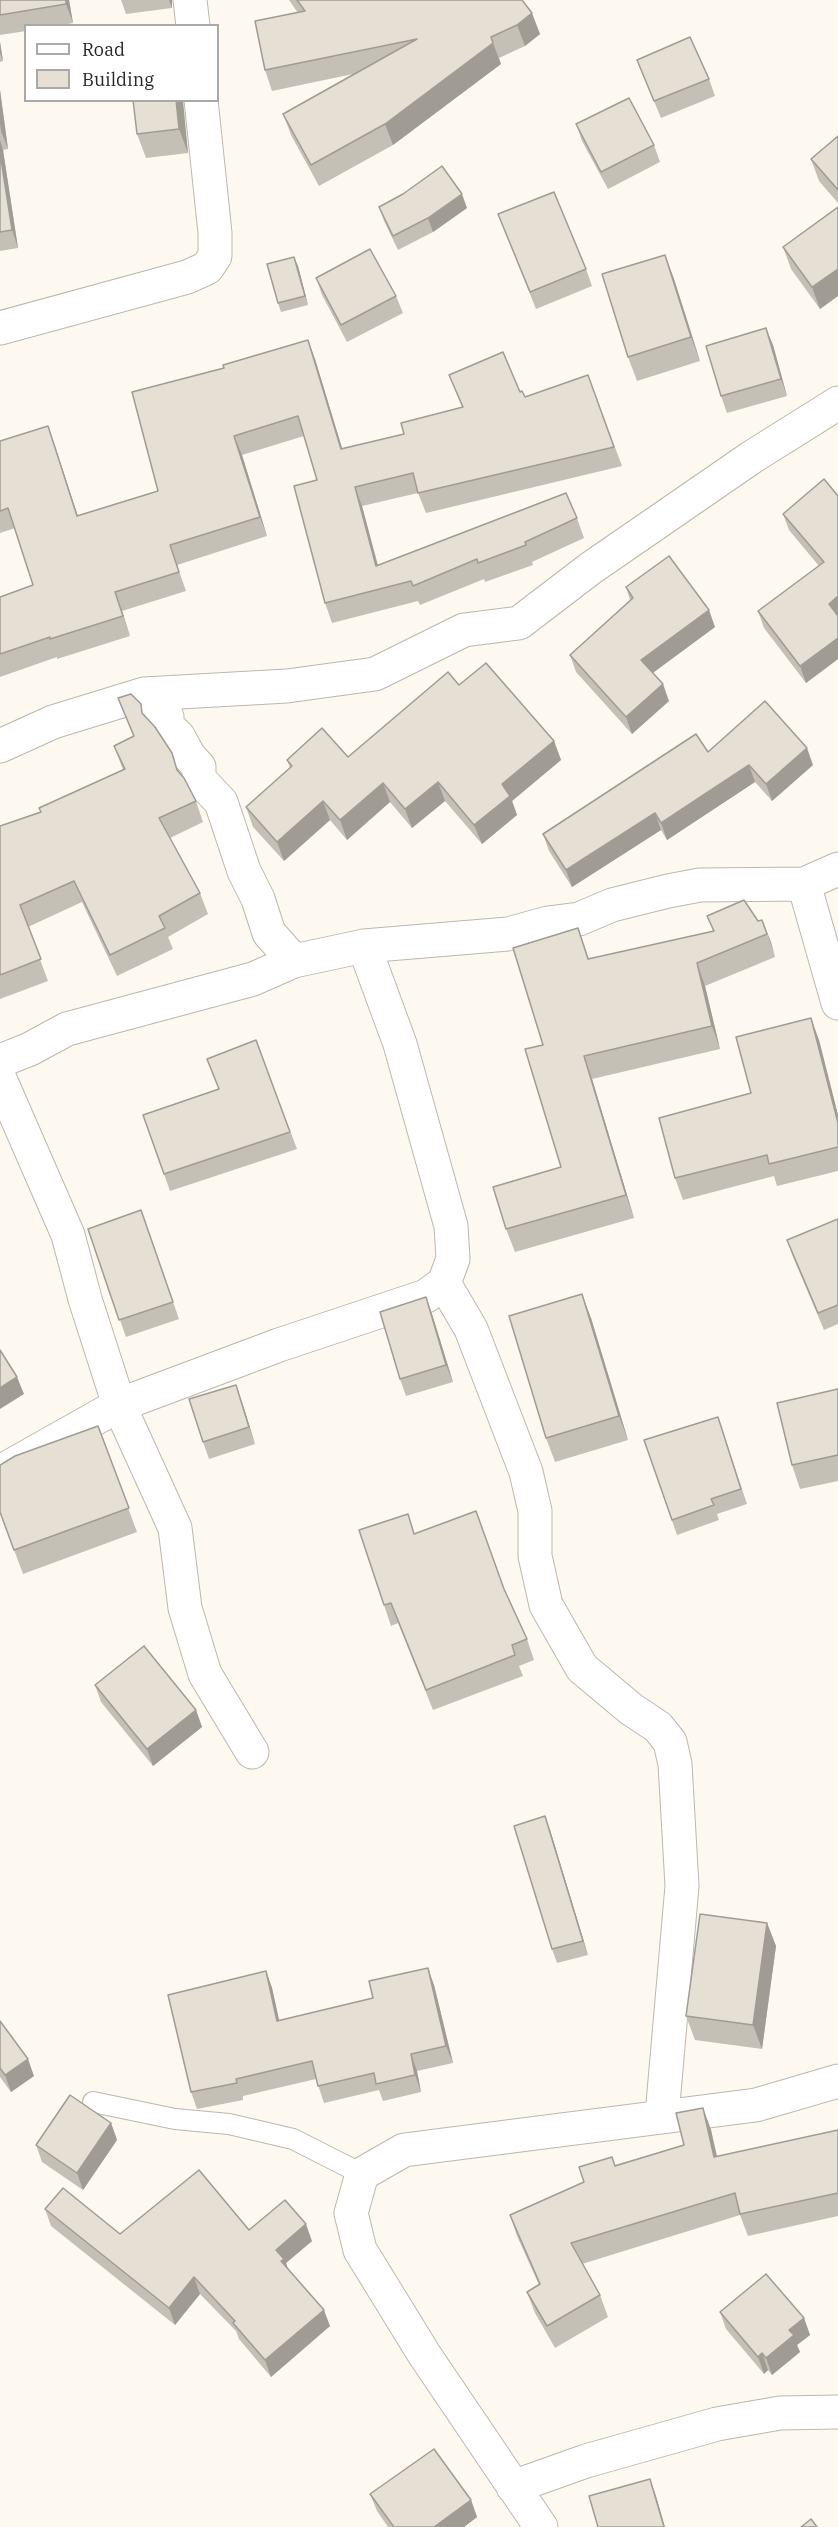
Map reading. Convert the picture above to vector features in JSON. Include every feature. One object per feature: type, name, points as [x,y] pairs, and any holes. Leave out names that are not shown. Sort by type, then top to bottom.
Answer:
[{"type":"street","points":[[190,0],[193,24]]},
{"type":"street","points":[[0,328],[188,277],[207,268],[215,256],[215,233],[201,102]]},
{"type":"street","points":[[0,746],[53,722],[144,694],[287,686],[375,674],[464,630],[519,622],[591,568],[752,457],[838,403]]},
{"type":"street","points":[[144,694],[167,717],[167,726],[178,736],[189,756],[199,767],[199,779],[221,802],[244,871],[258,899],[269,933],[294,961]]},
{"type":"street","points":[[0,1061],[67,1029],[254,979],[294,961],[364,946],[508,934],[548,923],[579,919],[612,905],[700,885],[804,884],[838,869]]},
{"type":"street","points":[[804,884],[838,1003]]},
{"type":"street","points":[[0,1472],[119,1405],[279,1345],[426,1296],[444,1283],[453,1259],[451,1226],[400,1044],[364,946]]},
{"type":"street","points":[[0,1078],[68,1235],[85,1299],[119,1405],[175,1528],[184,1608],[205,1674],[252,1752]]},
{"type":"street","points":[[444,1283],[471,1329],[526,1472],[535,1511],[535,1556],[546,1605],[582,1668],[631,1709],[658,1727],[670,1742],[675,1764],[682,1886],[662,2115]]},
{"type":"street","points":[[541,2527],[424,2354],[360,2250],[351,2212],[363,2174],[404,2150],[662,2115],[756,2105],[838,2081]]},
{"type":"street","points":[[513,2487],[586,2461],[717,2424],[780,2413],[838,2412]]},
{"type":"lane","points":[[93,2102],[175,2119],[229,2124],[293,2139],[363,2174]]},
{"type":"building","points":[[0,0],[66,0],[66,4],[0,15]]},
{"type":"building","points":[[297,0],[522,0],[532,13],[517,25],[491,37],[493,43],[385,124],[311,165],[283,114],[417,39],[265,70],[255,21],[305,11]]},
{"type":"building","points":[[690,37],[709,79],[654,101],[637,60]]},
{"type":"building","points":[[629,98],[654,145],[601,172],[576,124]]},
{"type":"building","points":[[133,102],[176,102],[179,129],[137,134]]},
{"type":"building","points":[[838,136],[838,190],[811,159]]},
{"type":"building","points":[[0,153],[12,230],[0,232]]},
{"type":"building","points":[[442,166],[462,194],[428,218],[393,236],[379,207],[403,194]]},
{"type":"building","points":[[554,192],[586,269],[530,292],[498,214]]},
{"type":"building","points":[[838,207],[838,269],[812,287],[783,247]]},
{"type":"building","points":[[370,249],[396,296],[341,325],[316,278]]},
{"type":"building","points":[[665,255],[691,337],[628,357],[602,274]]},
{"type":"building","points":[[294,257],[305,296],[278,303],[267,264]]},
{"type":"building","points":[[766,328],[781,379],[721,396],[706,346]]},
{"type":"building","points":[[308,340],[341,449],[404,434],[401,423],[463,407],[449,375],[503,352],[520,392],[522,391],[525,397],[588,375],[614,447],[418,493],[413,473],[355,487],[376,566],[566,493],[577,518],[525,542],[526,545],[478,563],[477,559],[413,586],[411,581],[325,603],[294,486],[317,480],[298,416],[234,436],[260,517],[170,545],[179,572],[115,592],[123,616],[0,654],[0,597],[33,585],[8,508],[0,511],[0,441],[48,426],[77,516],[158,491],[132,392],[224,368],[223,365]]},
{"type":"building","points":[[824,479],[838,496],[838,596],[829,604],[838,616],[838,638],[800,666],[758,611],[824,562],[783,514]]},
{"type":"building","points":[[669,556],[709,610],[641,660],[663,684],[626,717],[570,655],[633,598],[626,587]]},
{"type":"building","points":[[486,663],[554,741],[502,784],[510,796],[474,825],[438,782],[405,809],[383,783],[340,820],[323,801],[277,842],[246,807],[292,766],[287,760],[322,728],[348,757],[448,672],[459,685]]},
{"type":"building","points":[[131,694],[141,704],[142,713],[155,727],[172,753],[177,770],[196,801],[159,818],[200,893],[159,916],[165,928],[110,955],[74,881],[20,905],[41,959],[0,975],[0,826],[41,812],[39,808],[125,769],[114,746],[134,736],[118,698]]},
{"type":"building","points":[[765,701],[807,748],[766,784],[749,765],[661,823],[655,813],[566,870],[543,834],[696,734],[708,752]]},
{"type":"building","points":[[744,900],[758,921],[762,920],[767,934],[697,963],[712,1026],[584,1056],[626,1195],[506,1229],[493,1187],[561,1167],[525,1049],[543,1045],[513,948],[578,928],[588,959],[714,931],[707,916]]},
{"type":"building","points":[[811,1018],[838,1123],[838,1147],[769,1164],[767,1155],[675,1178],[659,1118],[751,1093],[736,1037]]},
{"type":"building","points":[[256,1040],[290,1132],[164,1174],[143,1115],[219,1089],[207,1059]]},
{"type":"building","points":[[141,1210],[173,1302],[119,1320],[88,1229]]},
{"type":"building","points":[[838,1219],[838,1305],[818,1313],[787,1240]]},
{"type":"building","points":[[582,1294],[619,1416],[546,1438],[509,1316]]},
{"type":"building","points":[[426,1297],[446,1365],[400,1379],[380,1312]]},
{"type":"building","points":[[0,1350],[17,1377],[0,1388]]},
{"type":"building","points":[[236,1385],[249,1427],[203,1442],[189,1399]]},
{"type":"building","points":[[838,1389],[838,1455],[792,1465],[777,1403]]},
{"type":"building","points":[[718,1417],[741,1489],[711,1499],[714,1505],[672,1520],[644,1440]]},
{"type":"building","points":[[98,1426],[129,1508],[14,1550],[0,1512],[0,1465],[15,1456]]},
{"type":"building","points":[[476,1511],[504,1589],[527,1639],[512,1645],[515,1655],[426,1690],[391,1603],[384,1605],[359,1530],[408,1514],[414,1534]]},
{"type":"building","points":[[144,1646],[196,1710],[147,1749],[95,1685]]},
{"type":"building","points":[[545,1816],[583,1941],[552,1949],[514,1826]]},
{"type":"building","points":[[700,1914],[767,1923],[753,2025],[686,2016]]},
{"type":"building","points":[[428,1968],[446,2046],[411,2054],[415,2075],[376,2084],[374,2073],[318,2086],[312,2061],[236,2079],[237,2083],[191,2092],[168,1995],[266,1971],[277,2021],[373,1998],[369,1981]]},
{"type":"building","points":[[0,2021],[28,2059],[5,2075],[0,2068]]},
{"type":"building","points":[[70,2095],[111,2123],[77,2173],[36,2145]]},
{"type":"building","points":[[703,2108],[714,2157],[838,2130],[838,2193],[740,2214],[735,2193],[571,2243],[600,2295],[547,2326],[527,2292],[540,2284],[510,2215],[584,2182],[579,2167],[612,2157],[615,2166],[684,2145],[676,2113]]},
{"type":"building","points":[[199,2170],[249,2230],[285,2200],[306,2224],[276,2250],[284,2259],[281,2261],[324,2310],[265,2360],[233,2323],[235,2321],[194,2277],[169,2308],[45,2209],[63,2188],[120,2234]]},
{"type":"building","points":[[766,2274],[804,2318],[789,2330],[794,2335],[766,2358],[762,2353],[758,2357],[720,2312]]},
{"type":"building","points":[[434,2449],[471,2500],[434,2527],[394,2527],[370,2494]]},
{"type":"building","points":[[650,2479],[664,2527],[598,2527],[589,2496]]},
{"type":"building","points":[[811,2519],[817,2527],[801,2527]]}]
